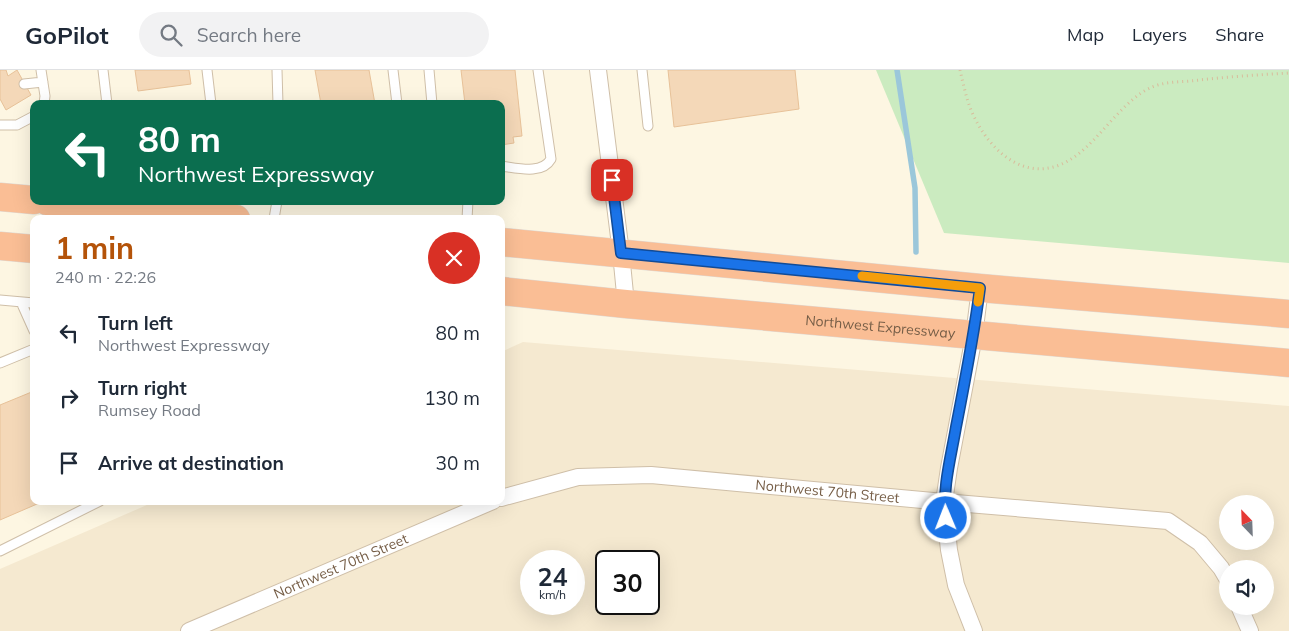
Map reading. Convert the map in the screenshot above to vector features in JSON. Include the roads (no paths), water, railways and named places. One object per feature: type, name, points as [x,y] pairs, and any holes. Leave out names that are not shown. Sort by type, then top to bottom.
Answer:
[{"type":"highway","points":[[0,197],[30,200]]},
{"type":"highway","points":[[76,205],[184,215]]},
{"type":"highway","points":[[505,242],[980,288],[1289,314]]},
{"type":"highway","points":[[0,246],[30,249]]},
{"type":"highway","name":"Northwest Expressway","points":[[505,291],[974,336],[1289,363]]},
{"type":"street","points":[[598,70],[626,304]]},
{"type":"street","points":[[974,631],[956,585],[949,550],[944,502],[974,336],[980,288]]},
{"type":"street","name":"Northwest 70th Street","points":[[505,497],[578,477],[651,475],[1168,521],[1200,543],[1212,554],[1219,565]]},
{"type":"street","name":"Northwest 70th Street","points":[[190,631],[484,505]]},
{"type":"street","points":[[1243,615],[1250,631]]},
{"type":"lane","points":[[41,70],[44,100]]},
{"type":"lane","points":[[103,70],[107,100]]},
{"type":"lane","points":[[207,70],[211,100]]},
{"type":"lane","points":[[277,70],[278,100]]},
{"type":"lane","points":[[393,70],[397,100]]},
{"type":"lane","points":[[429,70],[432,100]]},
{"type":"lane","points":[[505,166],[539,168],[547,165],[551,159],[538,70]]},
{"type":"lane","points":[[642,70],[648,126]]},
{"type":"lane","points":[[24,84],[43,82]]},
{"type":"lane","points":[[0,125],[17,126],[30,118]]},
{"type":"lane","points":[[0,300],[30,303]]},
{"type":"lane","points":[[22,302],[30,321]]},
{"type":"lane","points":[[0,363],[30,351]]},
{"type":"lane","points":[[0,551],[92,505]]},
{"type":"waterway","points":[[897,70],[915,188],[916,252]]}]
